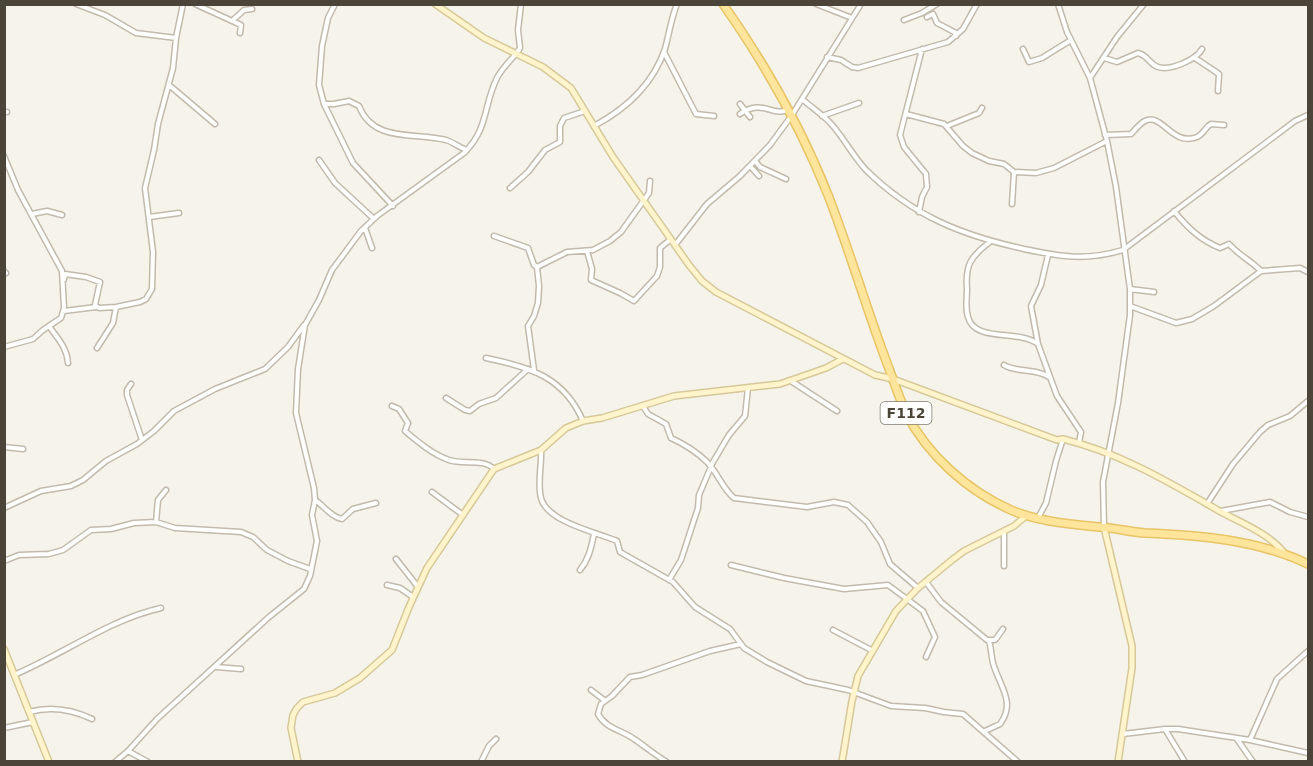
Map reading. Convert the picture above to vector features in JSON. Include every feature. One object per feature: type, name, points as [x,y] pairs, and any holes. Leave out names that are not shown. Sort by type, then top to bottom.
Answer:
[{"type":"main road","name":"F112","points":[[723,4],[764,65],[790,112],[828,195],[870,320],[893,379],[913,424],[938,458],[983,495],[1026,516],[1070,524],[1236,541],[1285,554],[1308,564]]},
{"type":"street","points":[[76,4],[105,15],[136,33],[176,38]]},
{"type":"street","points":[[64,311],[116,307],[140,302],[146,299],[152,289],[154,261],[145,188],[173,68],[183,4]]},
{"type":"street","points":[[195,4],[241,25],[240,33]]},
{"type":"street","points":[[335,4],[328,18],[322,46],[319,86],[324,104],[353,163],[393,206]]},
{"type":"street","points":[[435,4],[474,32],[543,67],[562,80],[575,93],[613,157],[643,200],[702,281],[716,292],[875,375],[893,379],[1057,440],[1079,443],[1108,452],[1154,474],[1267,537],[1285,554]]},
{"type":"street","points":[[4,508],[41,491],[77,483],[106,461],[142,440],[174,411],[215,389],[265,369],[298,335],[319,300],[332,270],[365,228],[426,179],[467,150],[480,133],[498,77],[520,48],[518,30],[520,4]]},
{"type":"street","points":[[594,126],[618,112],[644,87],[656,70],[664,52],[677,4]]},
{"type":"street","points":[[816,4],[852,18]]},
{"type":"street","points":[[675,245],[707,204],[764,153],[790,112],[802,99],[861,4]]},
{"type":"street","points":[[904,20],[937,4]]},
{"type":"street","points":[[827,57],[841,60],[858,68],[941,45],[956,37],[969,21],[977,4]]},
{"type":"street","points":[[1058,4],[1071,40],[1090,78],[1107,141],[1116,187],[1130,289],[1118,403],[1103,482],[1104,527],[1132,646],[1132,668],[1118,762]]},
{"type":"street","points":[[1090,78],[1117,37],[1144,4]]},
{"type":"street","points":[[233,20],[244,10],[252,9]]},
{"type":"street","points":[[927,17],[933,14],[937,23],[956,33],[956,37]]},
{"type":"street","points":[[1023,49],[1029,62],[1042,58],[1071,40]]},
{"type":"street","points":[[919,212],[927,187],[927,174],[907,151],[901,140],[900,130],[922,49]]},
{"type":"street","points":[[1104,58],[1113,63],[1138,53],[1148,57],[1157,67],[1164,68],[1195,58],[1202,49]]},
{"type":"street","points":[[664,52],[696,114],[714,116]]},
{"type":"street","points":[[1195,58],[1219,74],[1218,91]]},
{"type":"street","points":[[169,85],[215,124]]},
{"type":"street","points":[[802,99],[834,126],[847,148],[865,169],[919,212],[945,226],[991,242],[1048,255],[1085,258],[1123,250],[1295,121],[1308,115]]},
{"type":"street","points":[[324,104],[330,105],[349,100],[359,106],[364,118],[380,130],[447,141],[467,150]]},
{"type":"street","points":[[822,116],[859,103]]},
{"type":"street","points":[[740,104],[750,117]]},
{"type":"street","points":[[740,114],[762,106],[790,112]]},
{"type":"street","points":[[947,126],[979,112],[982,108]]},
{"type":"street","points":[[510,188],[528,172],[545,150],[560,142],[560,126],[564,118],[585,111]]},
{"type":"street","points":[[906,114],[947,126],[963,146],[972,153],[1004,164],[1014,172],[1036,173],[1054,168],[1107,141]]},
{"type":"street","points":[[1105,135],[1131,134],[1148,119],[1157,120],[1177,136],[1189,138],[1202,134],[1211,124],[1224,125]]},
{"type":"street","points":[[4,156],[18,190],[51,249],[64,279]]},
{"type":"street","points":[[319,160],[335,183],[374,219]]},
{"type":"street","points":[[755,160],[760,167],[786,178]]},
{"type":"street","points":[[750,166],[759,176]]},
{"type":"street","points":[[1012,204],[1014,172]]},
{"type":"street","points":[[537,267],[567,252],[587,251],[600,247],[618,235],[650,191],[650,181]]},
{"type":"street","points":[[32,214],[47,211],[62,215]]},
{"type":"street","points":[[1173,211],[1187,228],[1199,237],[1220,248],[1229,244],[1239,255],[1255,264],[1261,271]]},
{"type":"street","points":[[149,217],[179,213]]},
{"type":"street","points":[[365,228],[372,248]]},
{"type":"street","points":[[494,236],[528,248],[534,265],[537,267],[538,303],[528,326],[531,369]]},
{"type":"street","points":[[587,251],[592,269],[591,280],[620,292],[634,301],[657,276],[660,267],[660,248],[671,239]]},
{"type":"street","points":[[991,242],[977,252],[966,273],[966,304],[971,324],[978,331],[1014,335],[1038,344]]},
{"type":"street","points":[[1048,255],[1041,285],[1031,306],[1038,344],[1059,401],[1081,432],[1079,443]]},
{"type":"street","points":[[1130,306],[1176,323],[1192,319],[1214,306],[1261,271],[1300,268],[1308,272]]},
{"type":"street","points":[[4,348],[33,339],[62,318],[65,274],[100,282],[96,307]]},
{"type":"street","points":[[1130,289],[1154,292]]},
{"type":"street","points":[[98,348],[113,323],[116,307]]},
{"type":"street","points":[[115,762],[128,751],[156,719],[269,617],[297,596],[308,582],[317,541],[312,515],[315,500],[296,413],[298,369],[305,325]]},
{"type":"street","points":[[48,326],[66,349],[69,363]]},
{"type":"street","points":[[298,335],[304,332]]},
{"type":"street","points":[[486,358],[531,369],[562,389],[575,405],[583,421]]},
{"type":"street","points":[[298,762],[291,728],[293,715],[297,708],[303,702],[335,693],[370,672],[388,656],[395,646],[413,597],[427,568],[494,469],[541,450],[566,428],[583,421],[602,418],[674,396],[770,386],[791,381],[826,369],[843,359]]},
{"type":"street","points":[[1004,365],[1042,373],[1050,377]]},
{"type":"street","points":[[446,398],[470,411],[479,404],[496,399],[531,369]]},
{"type":"street","points":[[791,381],[837,411]]},
{"type":"street","points":[[131,384],[126,390],[142,440]]},
{"type":"street","points":[[669,580],[681,560],[698,508],[699,495],[717,453],[745,416],[748,388]]},
{"type":"street","points":[[1207,504],[1233,464],[1260,432],[1271,424],[1290,416],[1308,401]]},
{"type":"street","points":[[392,406],[399,409],[408,423],[405,431],[426,448],[449,460],[485,463],[494,469]]},
{"type":"street","points":[[643,406],[650,416],[664,421],[671,438],[686,444],[711,467],[726,490],[739,500],[807,507],[834,502],[848,505],[867,522],[881,542],[890,564],[918,588]]},
{"type":"street","points":[[1038,518],[1046,503],[1063,440]]},
{"type":"street","points":[[4,447],[23,449]]},
{"type":"street","points":[[541,450],[540,491],[544,505],[551,513],[594,534],[617,541],[621,553],[669,580],[695,607],[730,629],[741,644],[767,662],[806,681],[841,688],[891,706],[963,714],[1018,762]]},
{"type":"street","points":[[156,522],[158,500],[166,490]]},
{"type":"street","points":[[432,492],[463,515]]},
{"type":"street","points":[[315,500],[333,516],[342,519],[353,509],[376,503]]},
{"type":"street","points":[[1221,511],[1270,502],[1290,512],[1308,517]]},
{"type":"street","points":[[842,762],[858,676],[896,611],[918,588],[964,551],[1004,532],[1026,516]]},
{"type":"street","points":[[4,561],[19,555],[42,555],[63,550],[93,530],[156,522],[175,528],[241,532],[253,537],[274,554],[310,569]]},
{"type":"street","points":[[1004,532],[1004,566]]},
{"type":"street","points":[[580,570],[586,563],[594,534]]},
{"type":"street","points":[[396,559],[418,587]]},
{"type":"street","points":[[731,565],[844,589],[888,585],[923,611],[935,634],[926,657]]},
{"type":"street","points":[[925,582],[941,602],[975,632],[989,641],[995,640],[1003,629]]},
{"type":"street","points":[[387,585],[400,588],[413,597]]},
{"type":"street","points":[[14,675],[41,664],[91,634],[131,616],[161,608]]},
{"type":"street","points":[[833,630],[873,651]]},
{"type":"street","points":[[984,731],[1000,724],[1007,707],[1005,691],[994,668],[989,641]]},
{"type":"street","points":[[667,762],[602,721],[597,711],[604,700],[612,696],[630,677],[642,675],[710,651],[741,644]]},
{"type":"street","points":[[4,649],[49,762]]},
{"type":"street","points":[[1250,740],[1277,679],[1308,651]]},
{"type":"street","points":[[215,667],[241,669]]},
{"type":"street","points":[[591,690],[604,700]]},
{"type":"street","points":[[29,712],[40,709],[67,710],[92,719]]},
{"type":"street","points":[[4,728],[33,722]]},
{"type":"street","points":[[1123,734],[1165,729],[1250,740],[1308,753]]},
{"type":"street","points":[[1165,729],[1185,762]]},
{"type":"street","points":[[481,762],[489,746],[496,739]]},
{"type":"street","points":[[1237,739],[1253,762]]},
{"type":"street","points":[[128,751],[148,762]]}]
